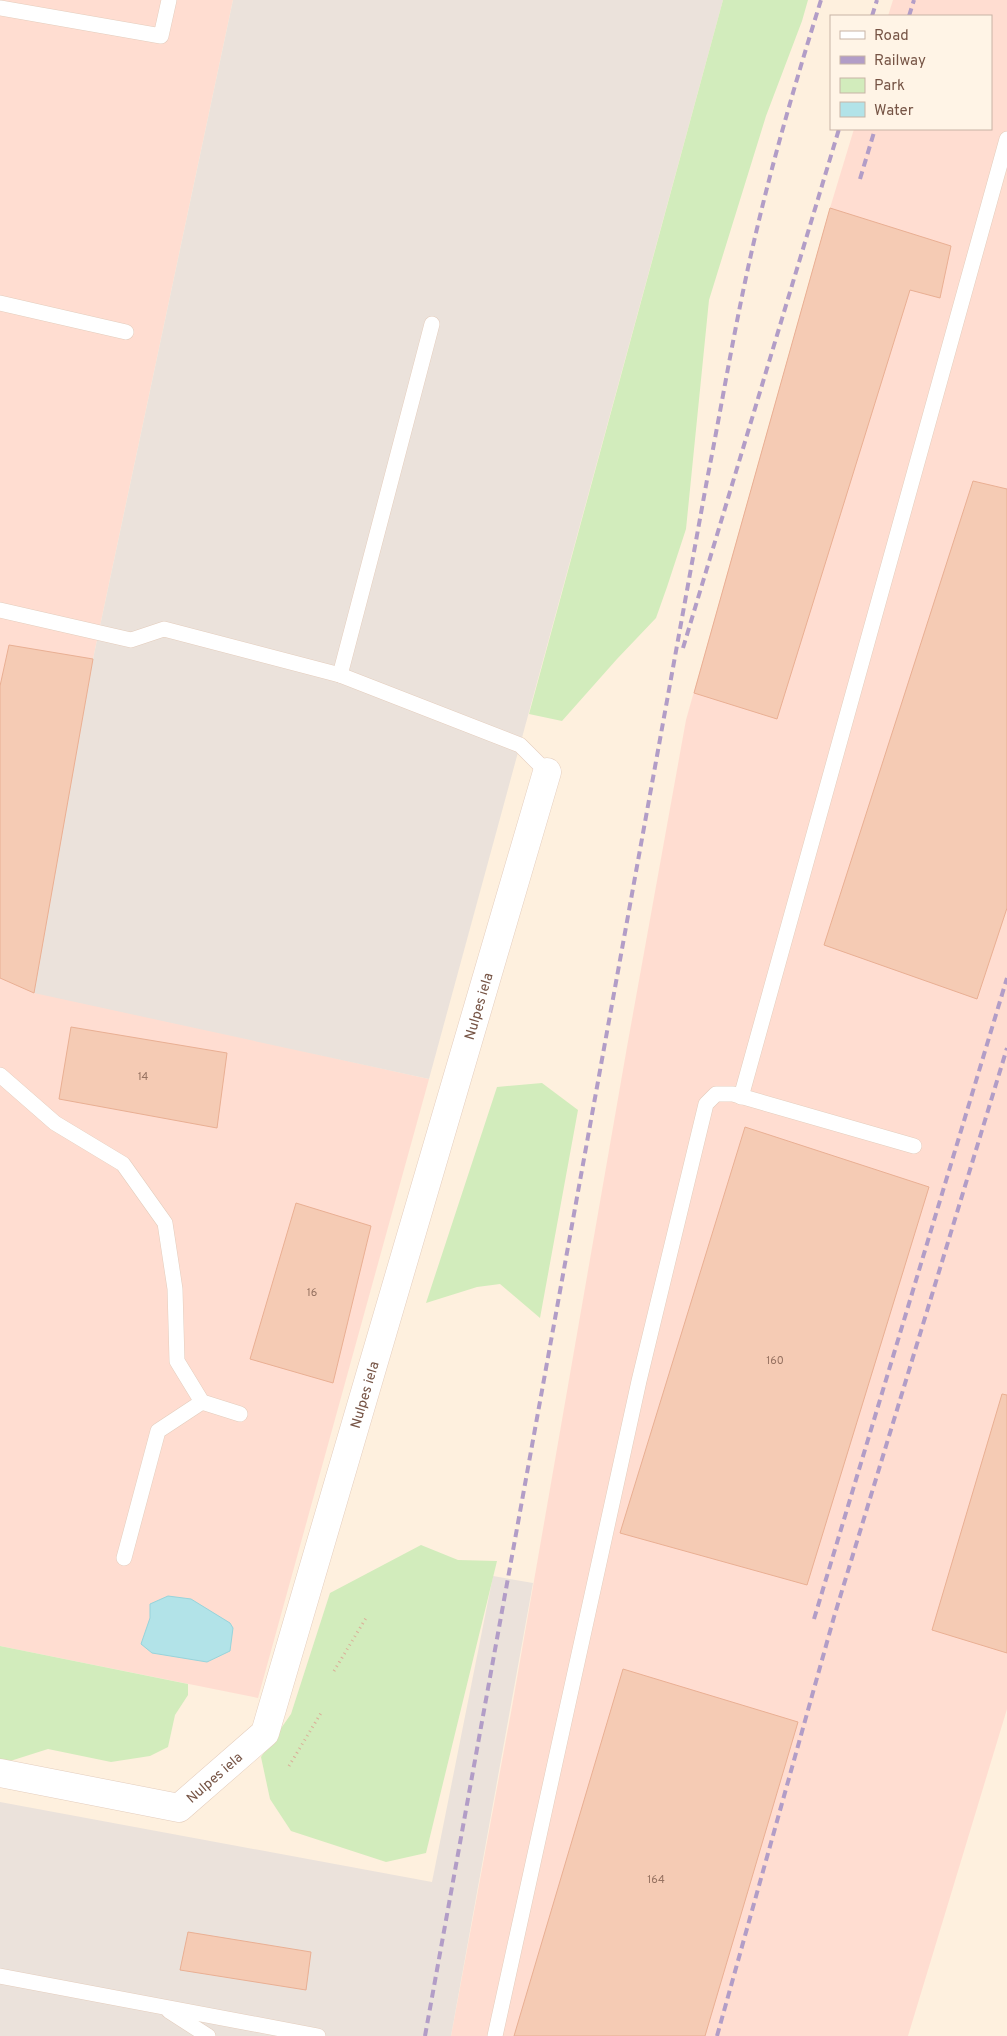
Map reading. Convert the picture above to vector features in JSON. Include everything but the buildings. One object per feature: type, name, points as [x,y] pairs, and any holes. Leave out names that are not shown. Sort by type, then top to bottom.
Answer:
[{"type":"street","name":"Nulpes iela","points":[[0,1773],[179,1808],[265,1733],[546,772]]},
{"type":"lane","points":[[0,8],[160,36],[168,0]]},
{"type":"lane","points":[[741,1097],[1007,138]]},
{"type":"lane","points":[[0,304],[126,332]]},
{"type":"lane","points":[[340,675],[432,324]]},
{"type":"lane","points":[[0,610],[131,640],[164,629],[340,675],[520,745],[546,772]]},
{"type":"lane","points":[[0,1074],[55,1123],[123,1164],[165,1222],[175,1289],[177,1361],[202,1402],[240,1414]]},
{"type":"lane","points":[[495,2036],[639,1381],[706,1104],[716,1094],[734,1094],[914,1146]]},
{"type":"lane","points":[[124,1558],[158,1431],[202,1402]]},
{"type":"lane","points":[[0,1976],[318,2036]]},
{"type":"lane","points":[[164,2007],[208,2036]]},
{"type":"path","points":[[334,1671],[366,1618]]},
{"type":"path","points":[[289,1766],[321,1713]]},
{"type":"shaded area","points":[[0,0],[233,0],[93,659],[35,992],[429,1079],[258,1698],[0,1646]]},
{"type":"shaded area","points":[[233,0],[723,0],[429,1079],[34,993],[93,659]]},
{"type":"shaded area","points":[[893,0],[1007,0],[1007,1709],[908,2036],[451,2036],[512,1707],[686,720],[830,208],[854,130],[992,130],[992,15],[888,15]]},
{"type":"shaded area","points":[[493,1576],[533,1583],[451,2036],[0,2036],[0,1802],[432,1882]]},
{"type":"green space","points":[[723,0],[808,0],[802,21],[766,116],[709,300],[686,529],[656,618],[562,721],[529,714]]},
{"type":"green space","points":[[542,1083],[578,1110],[540,1318],[500,1284],[477,1287],[426,1303],[497,1087]]},
{"type":"green space","points":[[421,1545],[458,1560],[497,1561],[426,1853],[386,1862],[291,1831],[270,1799],[261,1757],[291,1714],[330,1593]]},
{"type":"green space","points":[[0,1646],[188,1684],[188,1695],[175,1715],[168,1747],[150,1756],[111,1762],[48,1749],[4,1763],[0,1761]]},
{"type":"water","points":[[168,1596],[191,1599],[230,1623],[233,1628],[230,1651],[207,1662],[152,1653],[141,1644],[150,1618],[150,1604]]},
{"type":"railway","points":[[425,2036],[735,332],[770,176],[789,105],[821,0]]},
{"type":"railway","points":[[872,15],[877,0]]},
{"type":"railway","points":[[909,15],[914,0]]},
{"type":"railway","points":[[683,648],[839,130]]},
{"type":"railway","points":[[860,179],[875,130]]},
{"type":"railway","points":[[814,1619],[1007,978]]},
{"type":"railway","points":[[717,2036],[834,1617],[1007,1048]]}]
